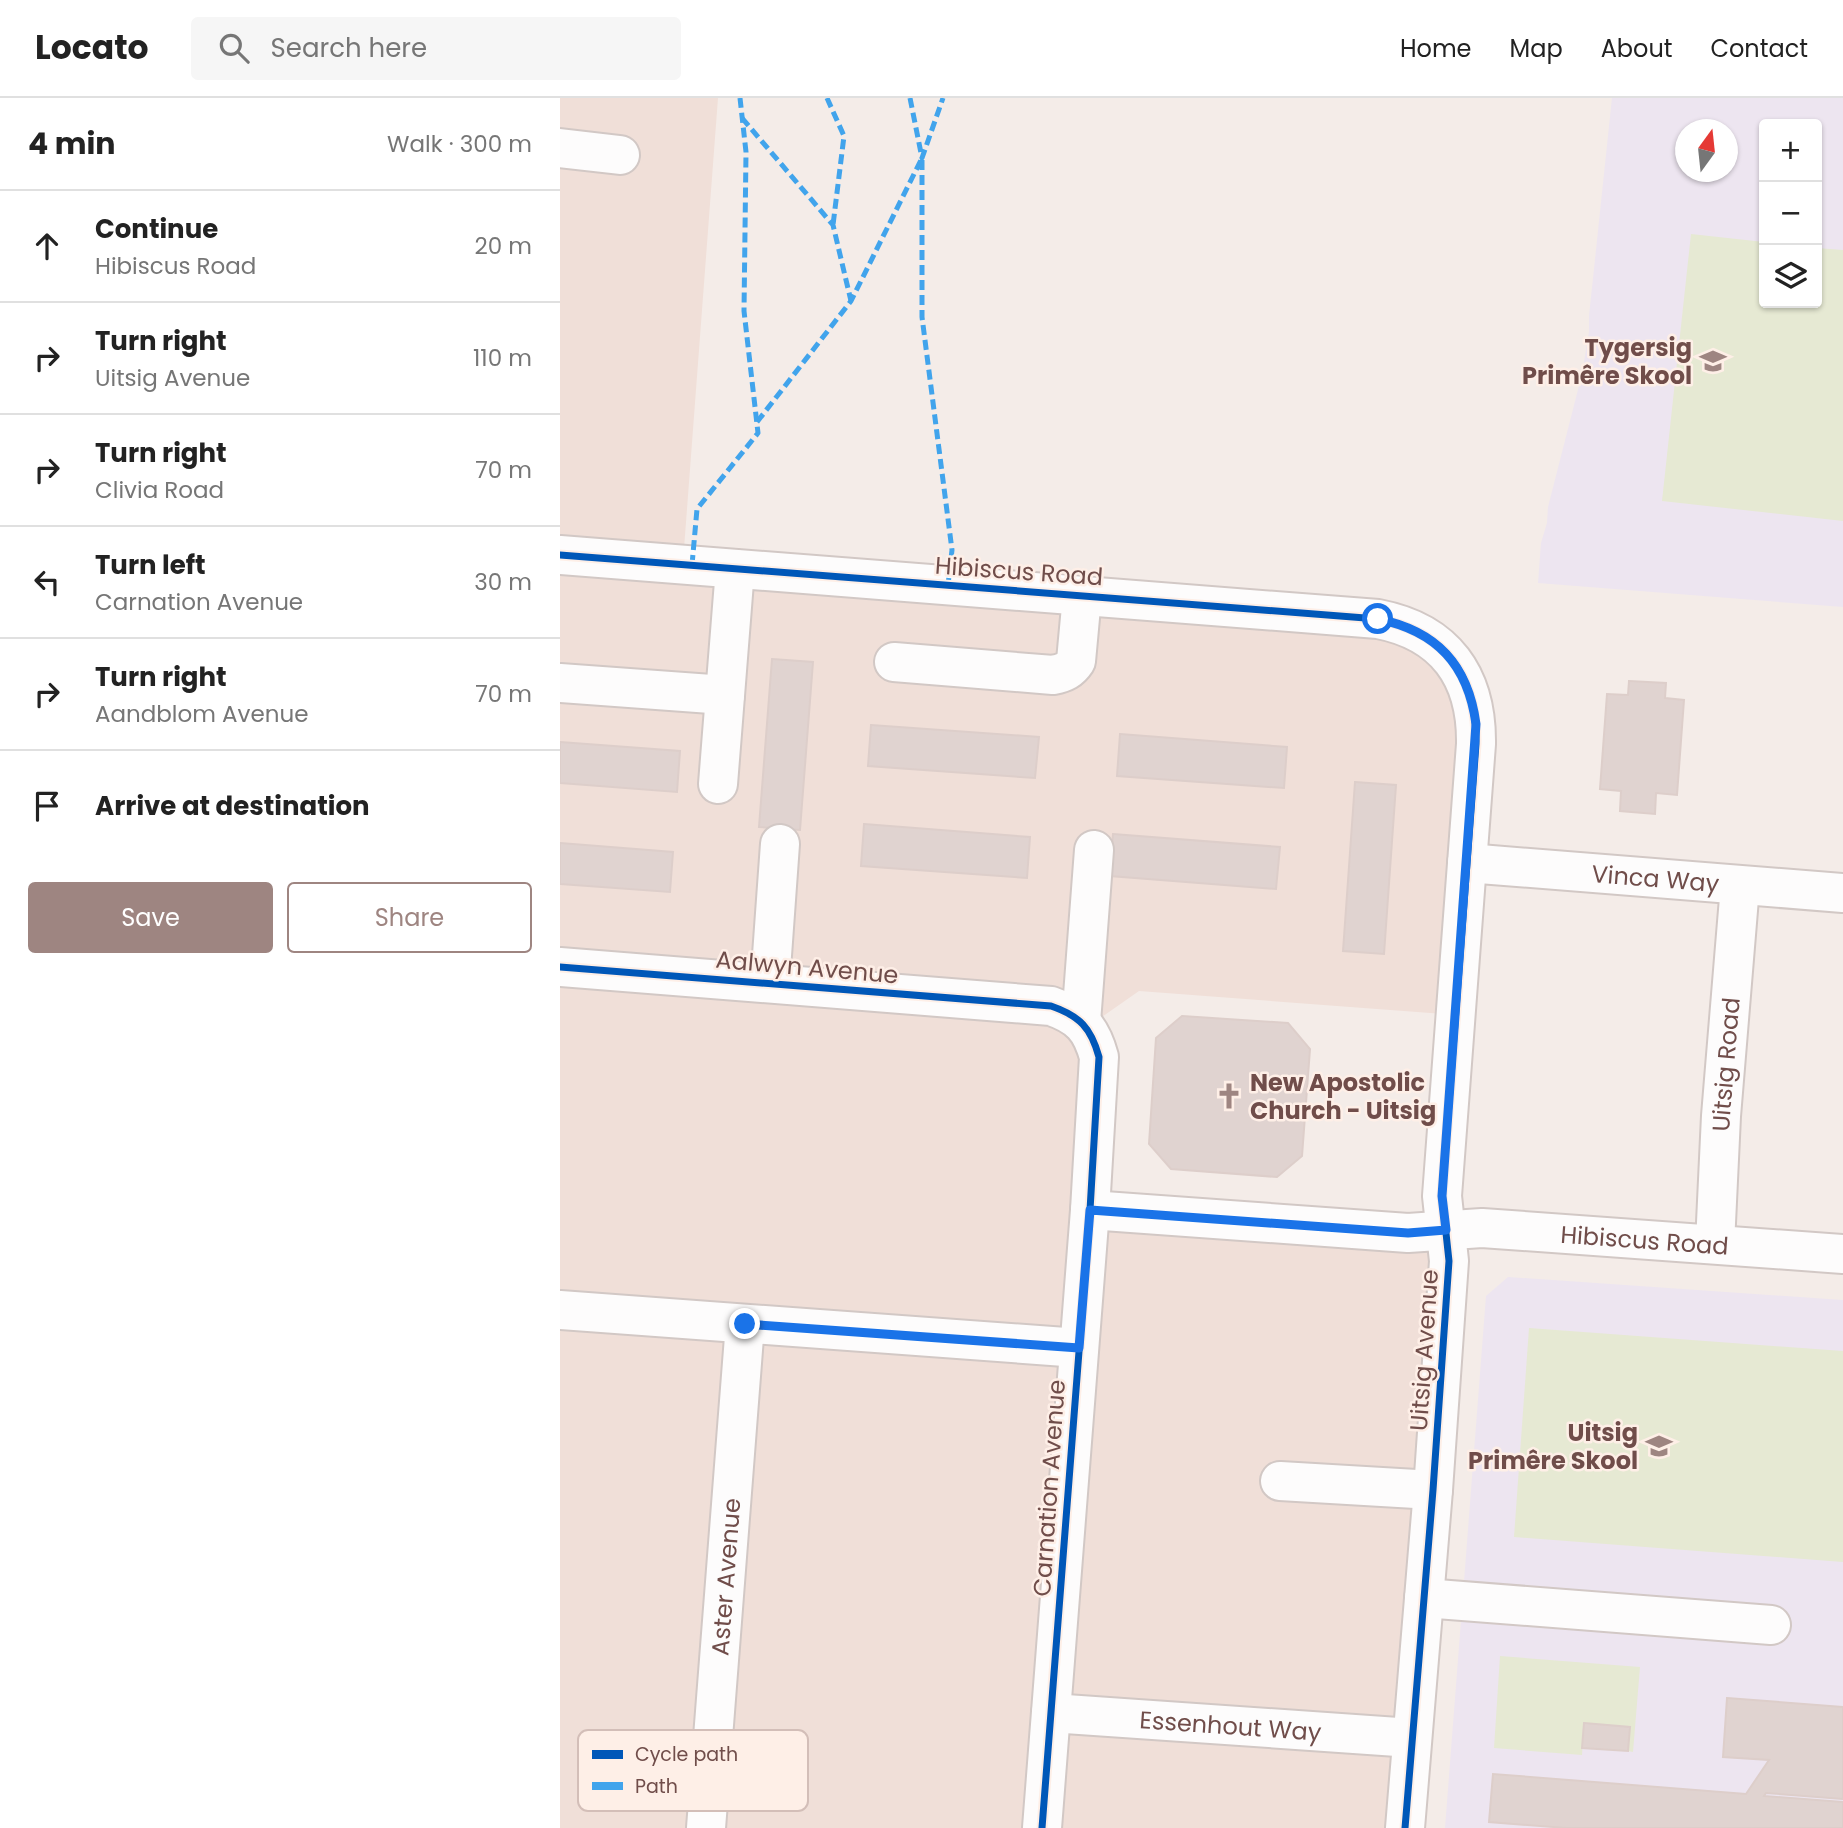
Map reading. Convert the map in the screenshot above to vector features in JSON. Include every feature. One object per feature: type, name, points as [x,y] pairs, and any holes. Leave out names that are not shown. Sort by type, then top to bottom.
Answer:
[{"type":"street","points":[[560,148],[620,155]]},
{"type":"street","name":"Hibiscus Road","points":[[560,555],[1378,619],[1415,630],[1446,653],[1458,668]]},
{"type":"street","points":[[718,784],[734,569]]},
{"type":"street","points":[[894,662],[1053,675],[1063,673],[1076,661],[1082,596]]},
{"type":"street","name":"Uitsig Avenue","points":[[1405,1828],[1449,1261],[1442,1196],[1476,724],[1474,705],[1458,668]]},
{"type":"street","points":[[560,682],[725,695]]},
{"type":"street","points":[[769,983],[780,844]]},
{"type":"street","points":[[1066,1014],[1094,850]]},
{"type":"street","name":"Vinca Way","points":[[1467,863],[1843,893]]},
{"type":"street","name":"Uitsig Road","points":[[1714,1244],[1721,1116],[1740,886]]},
{"type":"street","name":"Aalwyn Avenue","points":[[560,967],[769,983],[1066,1014]]},
{"type":"street","name":"Carnation Avenue","points":[[1042,1828],[1090,1210],[1099,1057],[1094,1041],[1066,1014]]},
{"type":"street","name":"Hibiscus Road","points":[[1090,1210],[1349,1215],[1408,1233],[1482,1228],[1843,1254]]},
{"type":"street","points":[[560,1310],[1079,1348]]},
{"type":"street","name":"Aster Avenue","points":[[714,1730],[745,1324]]},
{"type":"street","points":[[1280,1481],[1433,1490]]},
{"type":"street","points":[[1424,1598],[1771,1625]]},
{"type":"street","name":"Essenhout Way","points":[[1051,1713],[1412,1738]]},
{"type":"shaded area","points":[[560,98],[718,98],[683,562],[1379,616],[1460,667],[1457,1015],[1139,991],[1089,1026],[1092,1208],[1445,1229],[1405,1828],[560,1828]]},
{"type":"shaded area","name":"Tygersig Primêre Skool","points":[[1612,98],[1843,98],[1843,607],[1538,583],[1541,543],[1548,507],[1582,374],[1589,332]]},
{"type":"shaded area","name":"Uitsig Primêre Skool","points":[[1508,1277],[1843,1300],[1843,1828],[1445,1828],[1486,1296]]},
{"type":"green space","points":[[1691,234],[1759,241],[1759,308],[1822,308],[1822,248],[1843,250],[1843,521],[1662,501]]},
{"type":"green space","points":[[1529,1328],[1843,1351],[1843,1562],[1514,1537]]},
{"type":"green space","points":[[1500,1656],[1640,1667],[1633,1752],[1628,1751],[1629,1727],[1584,1723],[1582,1755],[1494,1748]]},
{"type":"building","points":[[772,659],[813,662],[800,830],[759,827]]},
{"type":"building","points":[[1629,681],[1666,683],[1665,698],[1684,700],[1677,795],[1656,793],[1655,814],[1620,811],[1621,791],[1600,789],[1607,694],[1628,695]]},
{"type":"building","points":[[871,725],[1039,737],[1035,778],[868,766]]},
{"type":"building","points":[[1120,734],[1287,747],[1284,788],[1117,776]]},
{"type":"building","points":[[560,742],[680,751],[677,792],[560,783]]},
{"type":"building","points":[[1355,782],[1396,785],[1384,954],[1343,951]]},
{"type":"building","points":[[864,824],[1030,837],[1027,878],[861,866]]},
{"type":"building","points":[[1113,834],[1280,847],[1276,889],[1110,876]]},
{"type":"building","points":[[560,843],[673,852],[670,892],[560,884]]},
{"type":"building","name":"New Apostolic Church - Uitsig","points":[[1182,1016],[1288,1023],[1310,1049],[1302,1156],[1277,1177],[1171,1169],[1149,1144],[1156,1038]]},
{"type":"building","points":[[1727,1698],[1843,1707],[1843,1799],[1766,1793],[1764,1796],[1843,1802],[1843,1828],[1566,1828],[1489,1822],[1493,1774],[1746,1794],[1769,1760],[1723,1757]]},
{"type":"building","points":[[1584,1723],[1630,1727],[1628,1751],[1582,1748]]},
{"type":"marked path","points":[[692,565],[697,509],[758,433],[744,311],[746,152],[740,98]]},
{"type":"marked path","points":[[827,98],[844,136],[833,225]]},
{"type":"marked path","points":[[910,98],[922,158],[943,98]]},
{"type":"marked path","points":[[742,118],[833,225],[851,301]]},
{"type":"marked path","points":[[757,422],[851,301],[922,158],[922,317],[952,550],[948,585]]},
{"type":"cycle path","points":[[560,555],[1378,619],[1422,634],[1439,646],[1452,661],[1471,698],[1476,744],[1442,1196],[1449,1261],[1405,1828]]},
{"type":"cycle path","points":[[560,967],[1051,1006],[1077,1019],[1092,1038],[1099,1057],[1090,1210],[1042,1828]]},
{"type":"place","name":"Tygersig Primêre Skool","points":[[1713,361]]},
{"type":"place","name":"New Apostolic Church - Uitsig","points":[[1229,1096]]},
{"type":"place","name":"Uitsig Primêre Skool","points":[[1659,1446]]},
{"type":"route","points":[[745,1324],[1079,1348],[1090,1210],[1408,1233],[1446,1230],[1442,1196],[1476,744],[1474,705],[1458,668],[1446,653],[1415,630],[1378,619]]}]
